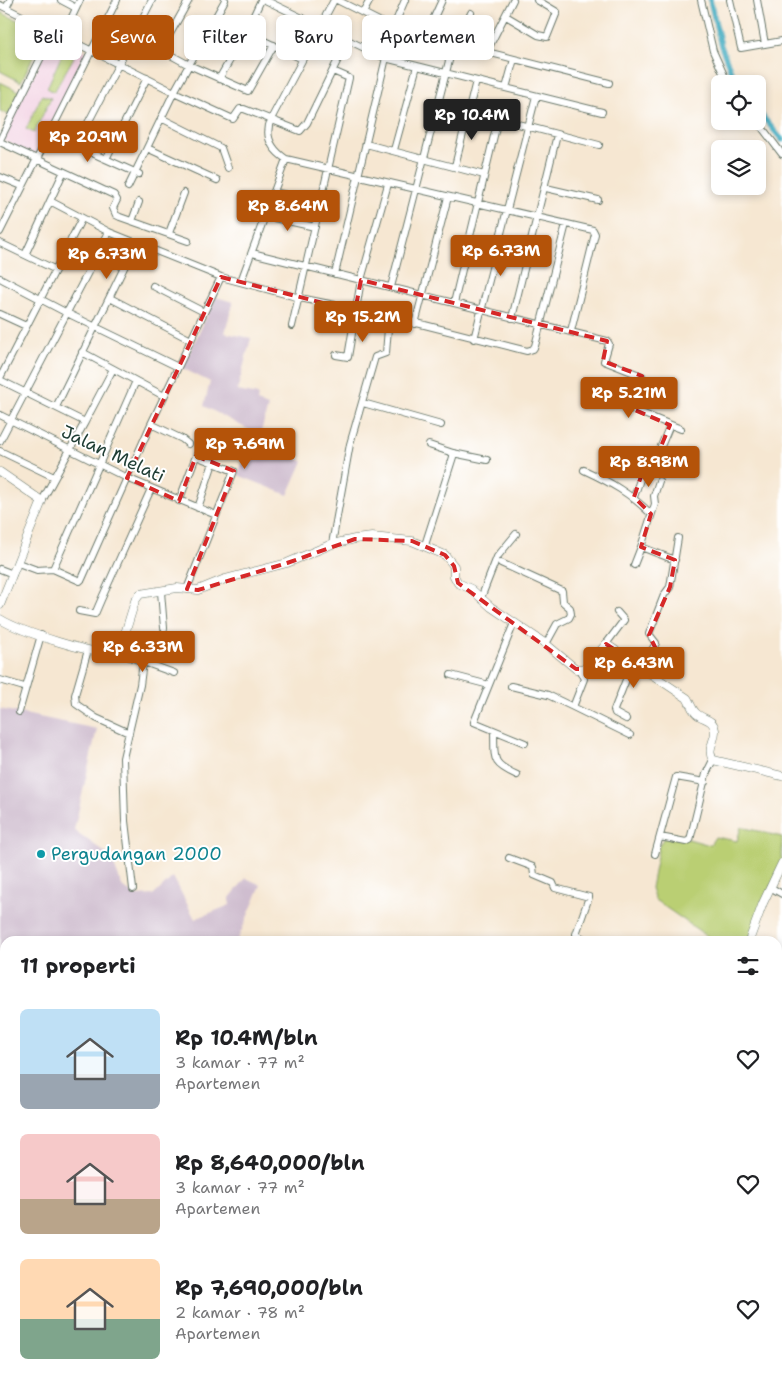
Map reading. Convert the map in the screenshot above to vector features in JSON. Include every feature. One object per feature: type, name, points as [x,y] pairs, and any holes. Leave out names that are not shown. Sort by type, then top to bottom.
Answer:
[{"type":"street","points":[[10,0],[3,6],[21,15]]},
{"type":"street","points":[[61,0],[76,8]]},
{"type":"street","points":[[73,15],[80,0]]},
{"type":"street","points":[[0,232],[117,0]]},
{"type":"street","points":[[144,15],[152,0]]},
{"type":"street","points":[[174,27],[189,0]]},
{"type":"street","points":[[128,187],[137,173],[174,92],[225,0]]},
{"type":"street","points":[[254,15],[261,0]]},
{"type":"street","points":[[265,0],[293,15]]},
{"type":"street","points":[[326,15],[335,0],[368,15]]},
{"type":"street","points":[[364,13],[370,0]]},
{"type":"street","points":[[399,15],[405,0]]},
{"type":"street","points":[[435,15],[442,0]]},
{"type":"street","points":[[494,38],[513,0]]},
{"type":"street","points":[[506,16],[538,35],[547,37],[556,12],[537,0]]},
{"type":"street","points":[[701,0],[713,51],[724,75]]},
{"type":"street","points":[[730,0],[739,45],[744,48],[782,41]]},
{"type":"street","points":[[757,0],[766,44]]},
{"type":"street","points":[[174,57],[248,91],[274,45],[266,41]]},
{"type":"street","points":[[82,46],[174,92],[234,119],[242,109],[302,130],[338,60]]},
{"type":"street","points":[[494,53],[609,83]]},
{"type":"street","points":[[506,88],[514,59]]},
{"type":"street","points":[[40,60],[0,141],[63,173],[114,195],[117,197],[113,208],[116,215],[188,241]]},
{"type":"street","points":[[76,146],[120,60]]},
{"type":"street","points":[[219,79],[230,60]]},
{"type":"street","points":[[302,60],[267,132],[268,138],[286,159],[417,191],[593,230],[595,234],[571,330]]},
{"type":"street","points":[[335,274],[385,60]]},
{"type":"street","points":[[393,60],[602,112]]},
{"type":"street","points":[[391,287],[450,60]]},
{"type":"street","points":[[394,150],[417,66]]},
{"type":"street","points":[[292,326],[300,298],[349,78],[333,71]]},
{"type":"street","points":[[106,159],[147,78]]},
{"type":"street","points":[[456,166],[476,81]]},
{"type":"street","points":[[474,339],[536,96]]},
{"type":"street","points":[[468,111],[599,145]]},
{"type":"street","points":[[161,118],[222,149],[228,168]]},
{"type":"street","points":[[454,303],[498,119]]},
{"type":"street","points":[[763,130],[782,154]]},
{"type":"street","points":[[50,134],[137,173]]},
{"type":"street","points":[[512,318],[546,188],[557,135]]},
{"type":"street","points":[[366,144],[456,166],[484,175]]},
{"type":"street","points":[[147,148],[217,180]]},
{"type":"street","points":[[241,281],[286,159]]},
{"type":"street","points":[[25,254],[63,173]]},
{"type":"street","points":[[0,177],[22,186]]},
{"type":"street","points":[[336,355],[348,357],[361,280],[388,184]]},
{"type":"street","points":[[546,188],[598,200]]},
{"type":"street","points":[[274,192],[320,203]]},
{"type":"street","points":[[169,233],[184,193]]},
{"type":"street","points":[[415,324],[448,197]]},
{"type":"street","points":[[50,201],[109,232],[221,277],[300,298],[355,311],[389,316],[474,339],[531,351],[535,346],[566,224]]},
{"type":"street","points":[[132,221],[138,202]]},
{"type":"street","points":[[265,216],[315,227]]},
{"type":"street","points":[[82,218],[54,269],[0,379],[85,422]]},
{"type":"street","points":[[0,441],[109,232]]},
{"type":"street","points":[[0,243],[54,269]]},
{"type":"street","points":[[56,407],[136,243]]},
{"type":"street","points":[[252,254],[422,294],[512,318],[571,330],[608,341],[604,361],[642,376],[629,408],[681,429]]},
{"type":"street","points":[[18,563],[38,570],[53,569],[80,581],[82,579],[151,424],[221,277]]},
{"type":"street","points":[[0,278],[67,314],[96,326],[178,367]]},
{"type":"street","points":[[153,286],[204,312]]},
{"type":"street","points":[[110,298],[191,340]]},
{"type":"street","points":[[0,314],[26,326]]},
{"type":"street","points":[[332,544],[350,444],[375,357],[385,354],[389,316]]},
{"type":"street","points":[[82,352],[164,396]]},
{"type":"street","points":[[0,605],[42,501],[113,369]]},
{"type":"street","points":[[53,569],[136,381]]},
{"type":"street","points":[[363,403],[441,425]]},
{"type":"street","name":"Jalan Melati","points":[[0,416],[127,478],[216,515]]},
{"type":"street","points":[[151,424],[182,439],[188,444]]},
{"type":"street","points":[[634,497],[650,453],[659,451],[670,425]]},
{"type":"street","points":[[429,445],[453,453],[487,460]]},
{"type":"street","points":[[0,451],[54,477]]},
{"type":"street","points":[[425,544],[446,484],[453,453]]},
{"type":"street","points":[[179,501],[196,456],[234,471],[187,589]]},
{"type":"street","points":[[198,508],[213,463]]},
{"type":"street","points":[[584,470],[616,485],[634,497],[651,514]]},
{"type":"street","points":[[0,472],[42,501]]},
{"type":"street","points":[[634,565],[651,514],[659,481]]},
{"type":"street","points":[[79,611],[95,614],[98,612],[101,600],[152,489]]},
{"type":"street","points":[[481,598],[497,557],[516,534]]},
{"type":"street","points":[[119,654],[137,597],[140,594],[187,589],[198,590],[225,579],[287,563],[332,544],[372,537],[412,541],[425,544],[445,555],[454,566],[454,576],[458,582],[471,589],[580,671],[584,679],[573,707]]},
{"type":"street","points":[[642,667],[655,647],[656,643],[649,634],[664,595],[670,587],[678,538]]},
{"type":"street","points":[[641,547],[675,560]]},
{"type":"street","points":[[501,563],[562,591],[564,602],[570,608],[571,614],[569,618],[557,624],[546,644]]},
{"type":"street","points":[[0,569],[13,574]]},
{"type":"street","points":[[161,592],[164,628]]},
{"type":"street","points":[[580,671],[586,669],[624,620],[616,612]]},
{"type":"street","points":[[0,619],[88,650],[106,654],[119,654],[174,673]]},
{"type":"street","points":[[514,622],[474,722],[494,732],[525,743]]},
{"type":"street","points":[[19,712],[24,687],[41,635]]},
{"type":"street","points":[[606,644],[687,698],[694,712],[710,720],[715,731],[710,749],[713,760],[705,782],[690,840],[686,842],[660,837]]},
{"type":"street","points":[[88,650],[75,696],[76,704],[96,718],[129,733]]},
{"type":"street","points":[[133,890],[126,829],[123,758],[143,662]]},
{"type":"street","points":[[626,719],[615,713],[614,710],[633,662]]},
{"type":"street","points":[[451,675],[489,685]]},
{"type":"street","points":[[0,680],[24,687]]},
{"type":"street","points":[[511,686],[548,695],[630,735]]},
{"type":"street","points":[[494,732],[497,764],[501,768],[517,775]]},
{"type":"street","points":[[713,760],[782,776]]},
{"type":"street","points":[[655,854],[676,777],[705,782]]},
{"type":"street","points":[[509,858],[533,867],[534,876],[553,883],[555,888],[588,897],[576,934],[579,936]]},
{"type":"street","points":[[751,936],[782,863]]},
{"type":"street","points":[[770,888],[782,894]]},
{"type":"street","points":[[782,1154],[782,1164]]},
{"type":"highlighted area","points":[[221,277],[355,311],[361,280],[607,341],[603,361],[642,376],[628,407],[670,425],[659,451],[650,452],[634,497],[651,514],[641,547],[675,560],[670,587],[649,635],[655,647],[642,667],[606,644],[586,669],[576,669],[458,583],[454,566],[445,555],[412,541],[355,539],[287,563],[198,590],[187,589],[234,471],[196,456],[179,501],[127,478]]},
{"type":"shaded area","points":[[82,49],[87,52],[35,157],[2,139],[41,60],[82,60]]},
{"type":"shaded area","points":[[216,297],[233,302],[225,333],[251,338],[237,391],[258,395],[257,402],[268,406],[257,447],[303,461],[288,495],[238,475],[253,432],[204,406],[210,382],[182,368]]},
{"type":"shaded area","points":[[0,709],[97,729],[74,830],[111,857],[123,888],[138,896],[154,895],[173,877],[195,919],[230,905],[229,899],[246,878],[261,885],[239,936],[0,936]]},
{"type":"green space","points":[[0,12],[15,19],[15,60],[32,60],[21,82],[0,71]]},
{"type":"green space","points":[[59,60],[72,60],[54,92],[47,88]]},
{"type":"green space","points":[[0,82],[21,92],[9,115],[0,111]]},
{"type":"green space","points":[[42,95],[51,98],[34,133],[26,129]]},
{"type":"green space","points":[[741,827],[782,837],[782,862],[751,936],[707,936],[655,900],[651,888],[659,845],[667,833],[710,845],[715,837],[737,841]]},
{"type":"waterway","points":[[710,0],[721,46],[732,75]]},
{"type":"waterway","points":[[766,121],[782,140]]},
{"type":"place","name":"Pergudangan 2000","points":[[41,854]]}]
